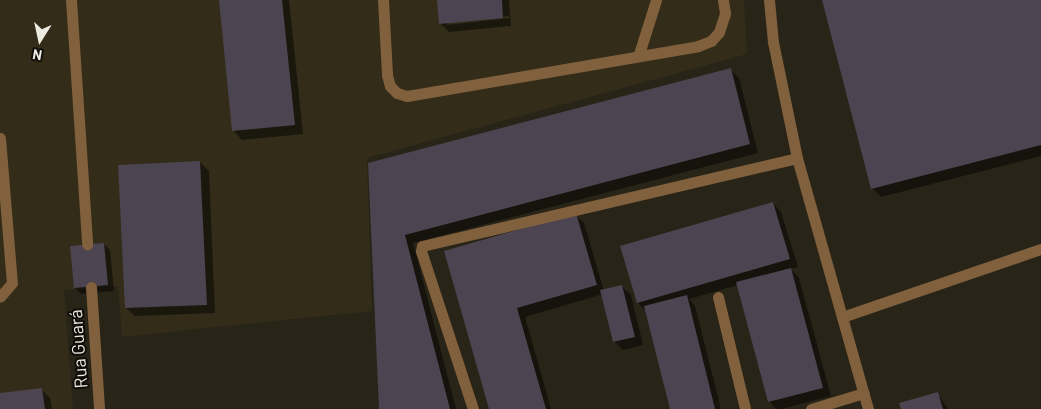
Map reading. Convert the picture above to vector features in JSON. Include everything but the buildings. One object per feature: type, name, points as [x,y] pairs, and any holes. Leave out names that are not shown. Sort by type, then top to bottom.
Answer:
[{"type":"lane","points":[[71,0],[87,244]]},
{"type":"lane","points":[[383,0],[387,75],[390,86],[397,93],[407,96],[639,54],[698,46],[711,41],[719,32],[723,22],[723,0]]},
{"type":"lane","points":[[639,54],[656,0]]},
{"type":"lane","points":[[769,0],[773,42],[797,158],[868,409]]},
{"type":"lane","points":[[0,138],[12,282],[0,297]]},
{"type":"lane","points":[[473,409],[421,251],[426,244],[797,158]]},
{"type":"lane","points":[[842,317],[1041,249]]},
{"type":"lane","name":"Rua Guará","points":[[91,287],[99,409]]},
{"type":"lane","points":[[718,297],[745,409]]},
{"type":"lane","points":[[811,409],[864,394]]},
{"type":"shaded area","points":[[0,0],[744,0],[747,54],[367,158],[372,311],[122,337],[118,286],[64,290],[73,409],[0,409]]}]
